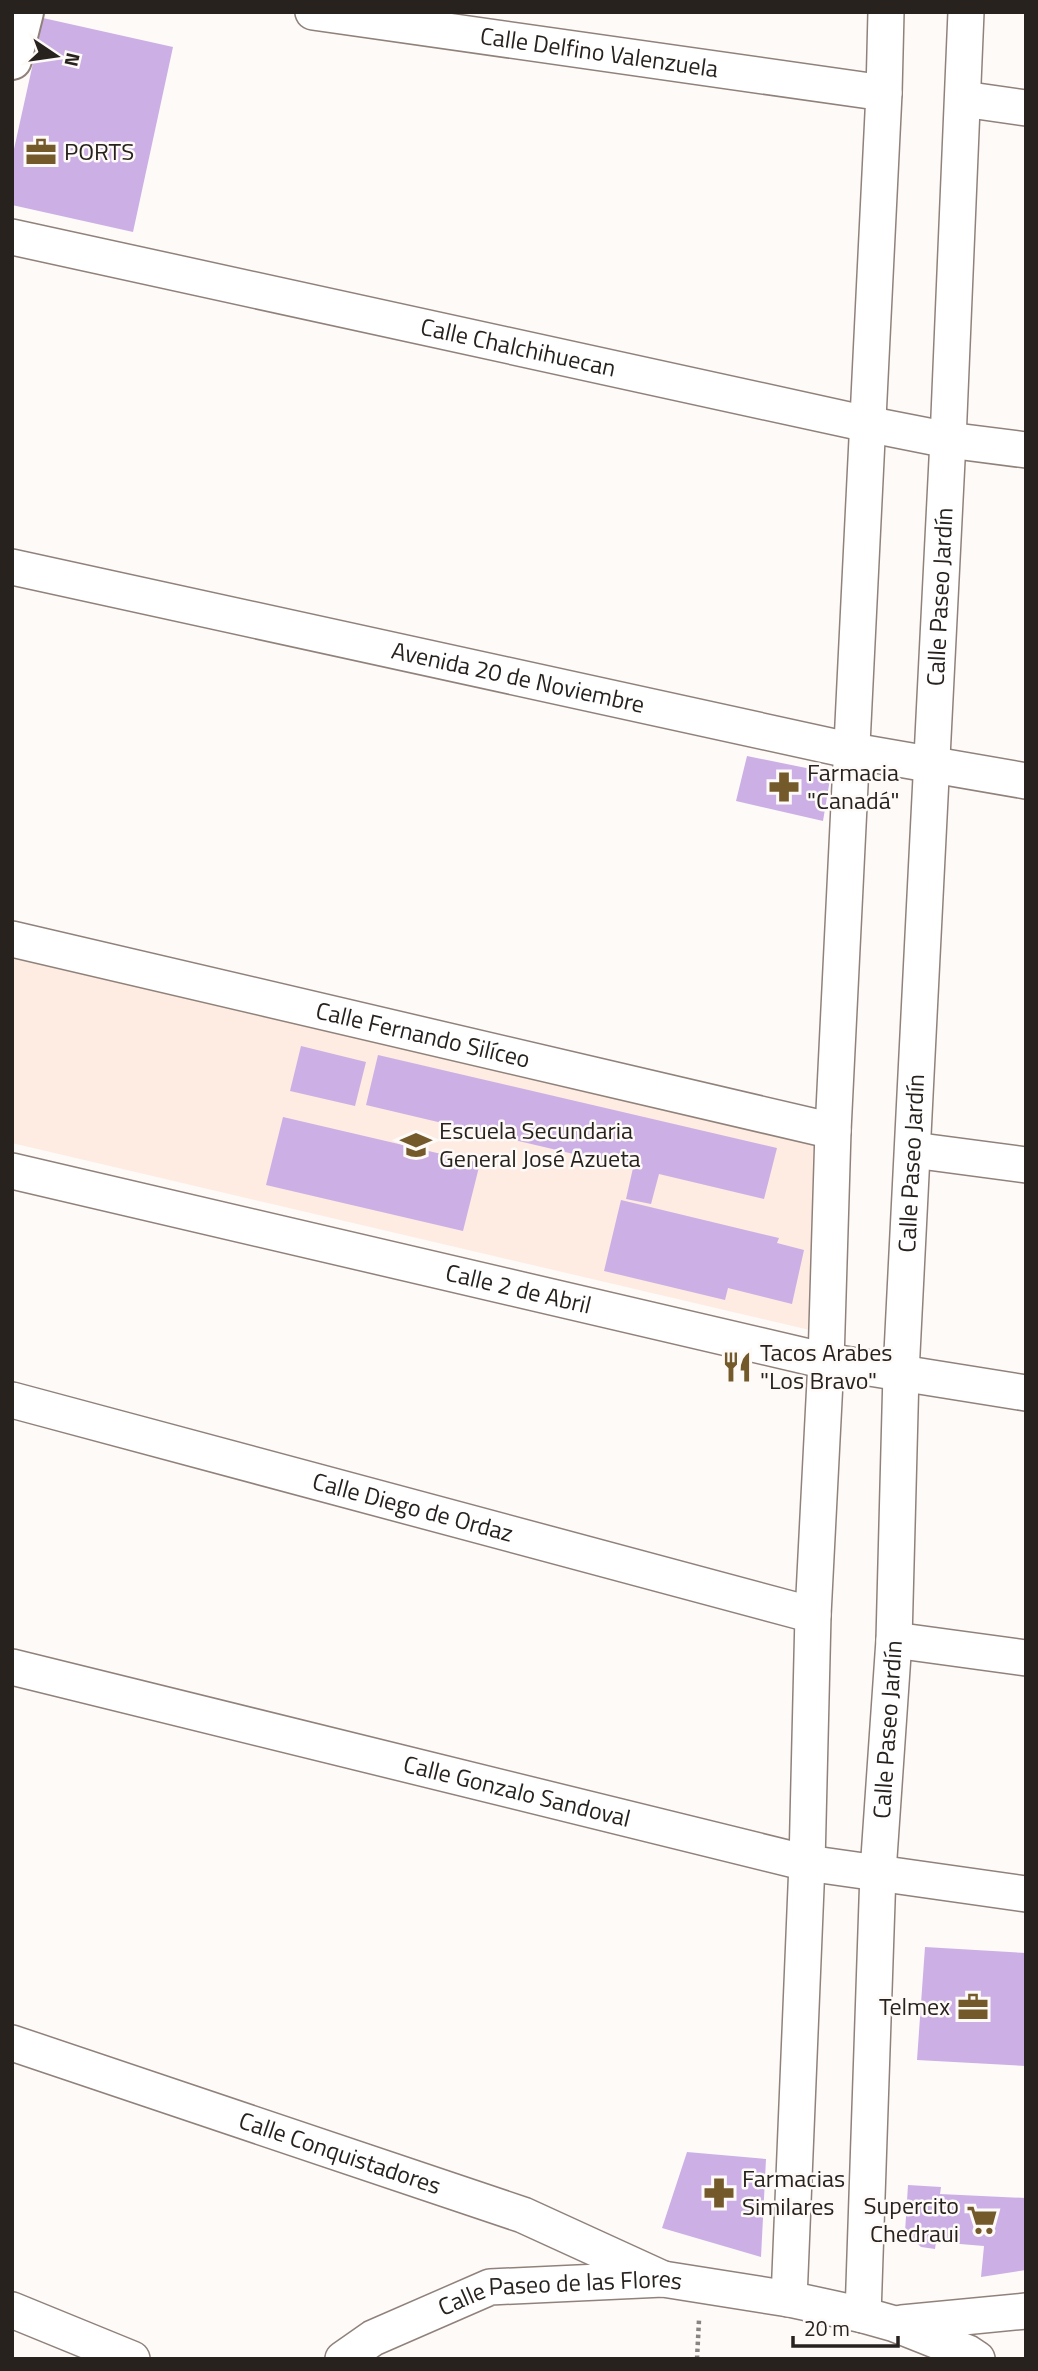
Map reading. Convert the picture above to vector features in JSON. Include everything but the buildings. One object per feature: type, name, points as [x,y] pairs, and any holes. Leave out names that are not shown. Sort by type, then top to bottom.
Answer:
[{"type":"main road","points":[[12,60],[24,12]]},
{"type":"street","name":"Calle Delfino Valenzuela","points":[[313,12],[884,93]]},
{"type":"street","name":"Calle Paseo Jardín","points":[[879,2319],[878,1872],[894,1640],[901,1373],[948,440],[966,12]]},
{"type":"street","points":[[964,54],[984,12]]},
{"type":"street","points":[[789,2299],[833,1131],[884,93],[884,16]]},
{"type":"street","points":[[963,99],[1026,108]]},
{"type":"street","name":"Calle Chalchihuecan","points":[[12,237],[867,424],[948,440],[1026,450]]},
{"type":"street","name":"Avenida 20 de Noviembre","points":[[12,567],[853,751],[1026,781]]},
{"type":"street","name":"Calle Fernando Silíceo","points":[[12,939],[833,1131]]},
{"type":"street","points":[[913,1150],[1026,1165]]},
{"type":"street","name":"Calle 2 de Abril","points":[[12,1171],[826,1361],[1026,1393]]},
{"type":"street","name":"Calle Diego de Ordaz","points":[[12,1400],[813,1615]]},
{"type":"street","points":[[894,1640],[1026,1658]]},
{"type":"street","name":"Calle Gonzalo Sandoval","points":[[12,1667],[807,1863],[1026,1894]]},
{"type":"street","name":"Calle Conquistadores","points":[[12,2043],[523,2215],[663,2279]]},
{"type":"street","name":"Calle Paseo de las Flores","points":[[343,2359],[373,2338],[490,2287],[663,2279],[789,2299],[879,2319]]},
{"type":"street","points":[[12,2311],[132,2359]]},
{"type":"street","points":[[879,2319],[1026,2311]]},
{"type":"street","points":[[879,2319],[968,2353],[977,2359]]},
{"type":"shaded area","name":"Escuela Secundaria General José Azueta","points":[[12,958],[820,1147],[810,1330],[12,1143]]},
{"type":"place","name":"PORTS","points":[[41,152]]},
{"type":"place","name":"Farmacia \"Canadá\"","points":[[784,787]]},
{"type":"place","name":"Escuela Secundaria General José Azueta","points":[[416,1145]]},
{"type":"place","name":"Tacos Arabes \"Los Bravo\"","points":[[737,1367]]},
{"type":"place","name":"Telmex","points":[[973,2007]]},
{"type":"place","name":"Farmacias Similares","points":[[719,2193]]},
{"type":"place","name":"Supercito Chedraui","points":[[982,2220]]}]
